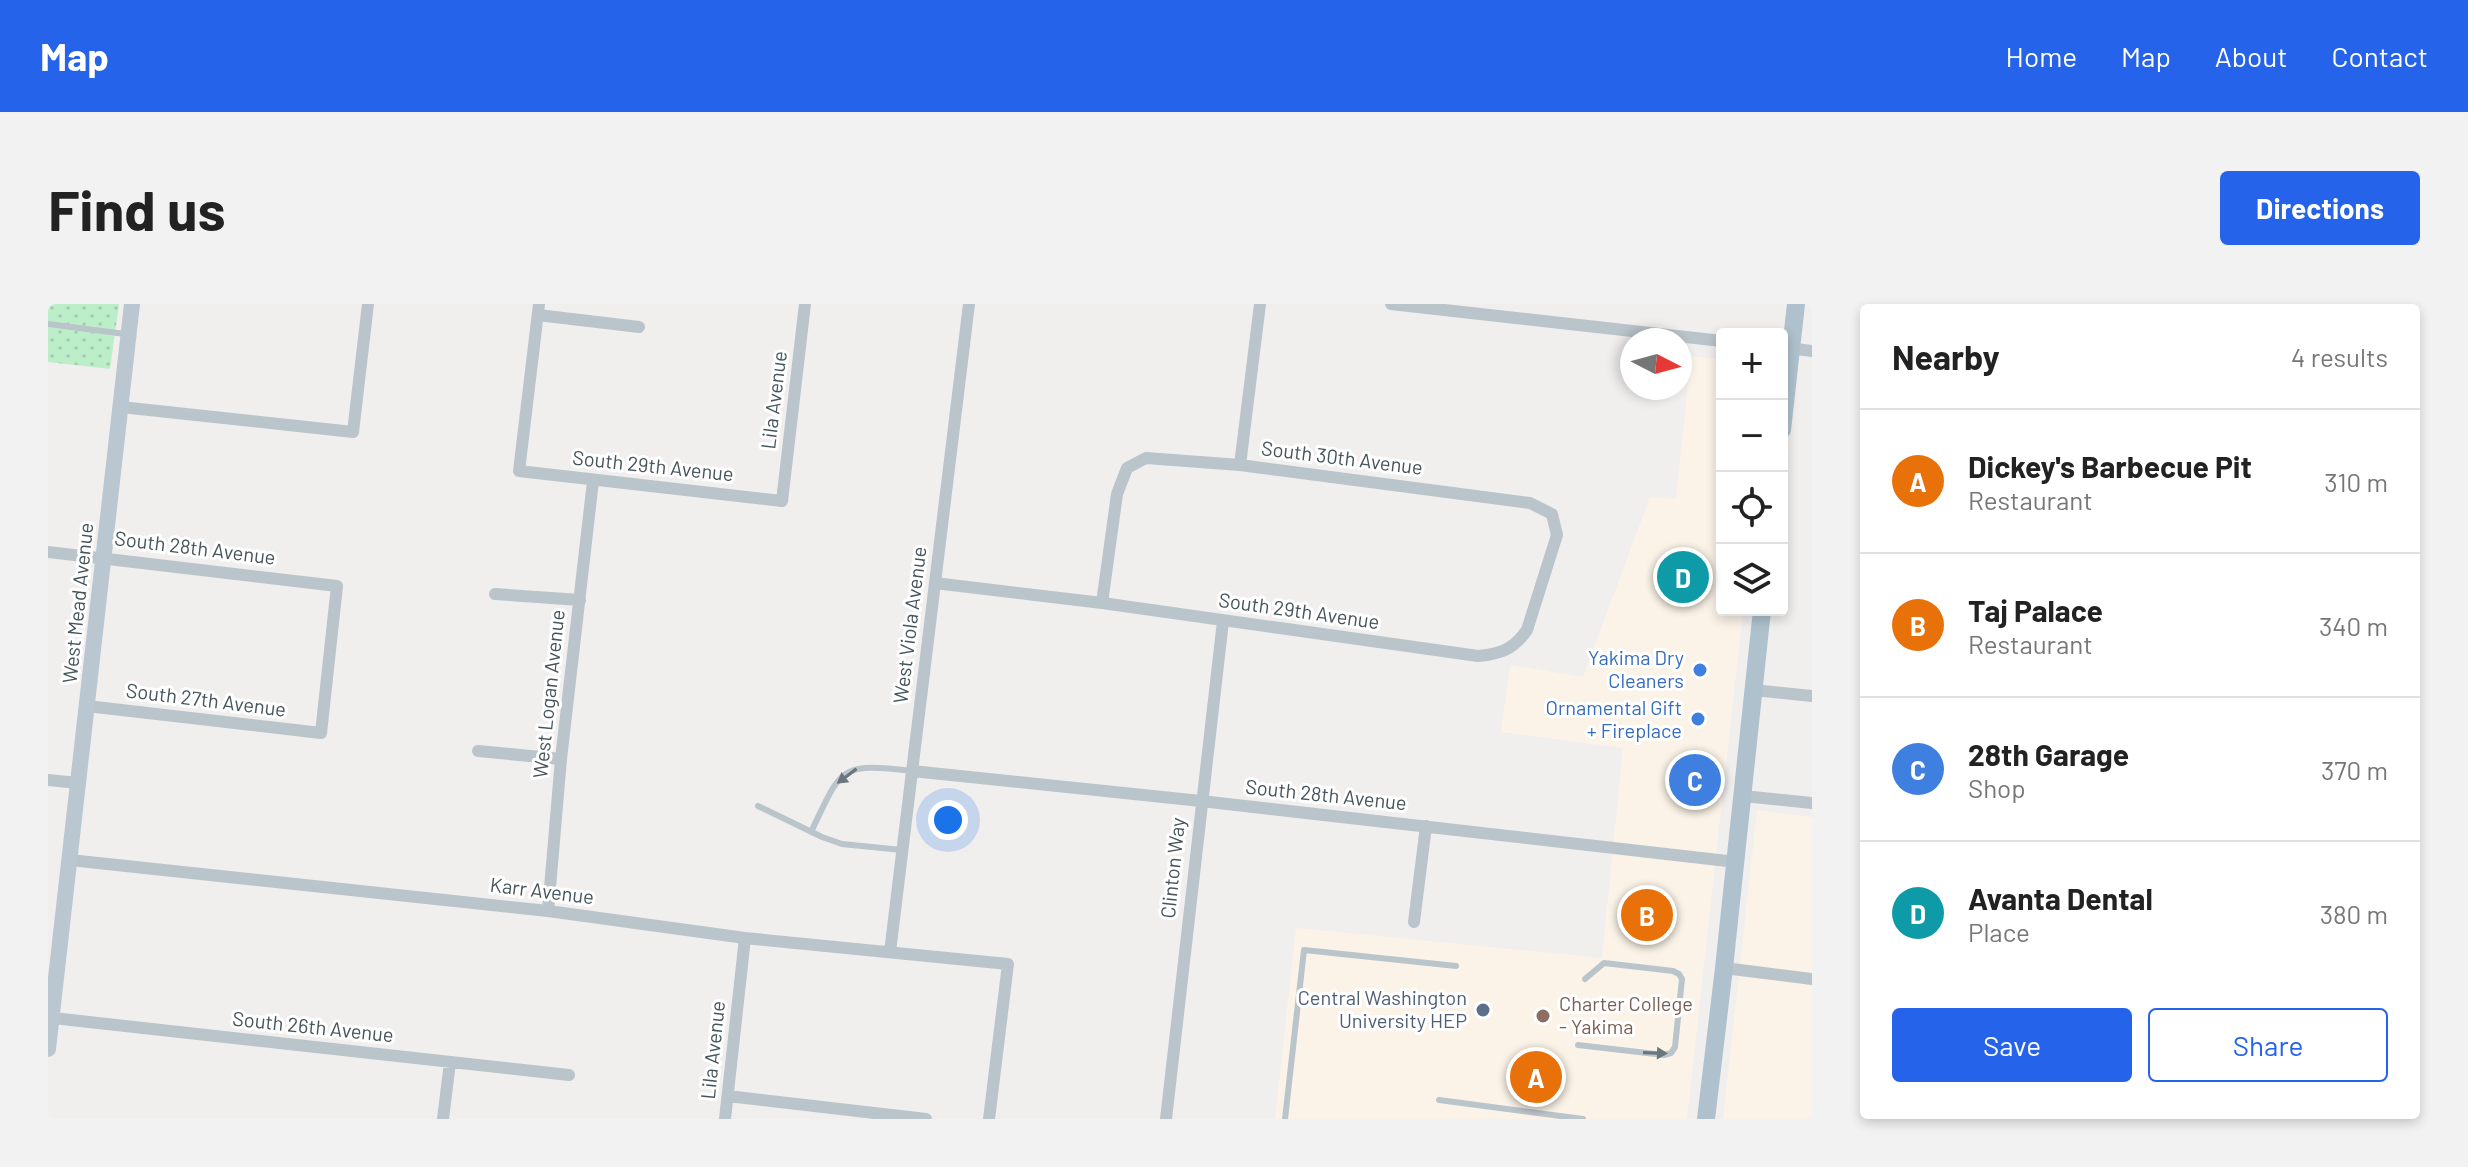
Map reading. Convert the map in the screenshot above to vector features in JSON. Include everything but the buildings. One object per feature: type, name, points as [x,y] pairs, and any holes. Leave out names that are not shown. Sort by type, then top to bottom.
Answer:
[{"type":"main road","points":[[1788,343],[1796,304]]},
{"type":"main road","points":[[1706,1119],[1761,616]]},
{"type":"street","name":"West Mead Avenue","points":[[48,1049],[132,304]]},
{"type":"street","points":[[121,407],[353,432],[368,304]]},
{"type":"street","name":"Lila Avenue","points":[[782,501],[805,304]]},
{"type":"street","name":"West Viola Avenue","points":[[890,952],[969,304]]},
{"type":"street","points":[[1240,465],[1260,304]]},
{"type":"street","points":[[1391,304],[1716,340]]},
{"type":"street","points":[[538,310],[639,327]]},
{"type":"street","name":"South 29th Avenue","points":[[538,310],[519,471],[782,501]]},
{"type":"street","points":[[1788,348],[1812,351]]},
{"type":"street","name":"South 30th Avenue","points":[[1102,603],[1117,494],[1127,468],[1146,458],[1240,465],[1530,503],[1552,514]]},
{"type":"street","name":"West Logan Avenue","points":[[548,911],[561,759],[593,481]]},
{"type":"street","name":"South 29th Avenue","points":[[935,583],[1102,603],[1478,656],[1494,655],[1509,650],[1527,630],[1557,535],[1552,514]]},
{"type":"street","name":"South 28th Avenue","points":[[48,552],[337,586],[321,733]]},
{"type":"street","points":[[495,594],[580,600]]},
{"type":"street","name":"Clinton Way","points":[[1166,1119],[1223,621]]},
{"type":"street","points":[[1753,690],[1812,696]]},
{"type":"street","name":"South 27th Avenue","points":[[87,706],[321,733]]},
{"type":"street","points":[[478,751],[561,759]]},
{"type":"street","name":"South 28th Avenue","points":[[912,771],[1736,862]]},
{"type":"street","points":[[48,780],[78,783]]},
{"type":"street","points":[[1743,796],[1812,803]]},
{"type":"street","points":[[1414,922],[1426,826]]},
{"type":"street","name":"Karr Avenue","points":[[70,860],[548,911],[745,938],[1008,964],[989,1119]]},
{"type":"street","name":"Lila Avenue","points":[[725,1119],[745,938]]},
{"type":"street","points":[[1724,968],[1812,979]]},
{"type":"street","name":"South 26th Avenue","points":[[53,1018],[569,1075]]},
{"type":"street","points":[[443,1119],[450,1062]]},
{"type":"street","points":[[728,1096],[926,1119]]},
{"type":"lane","points":[[48,324],[129,335]]},
{"type":"lane","points":[[811,832],[842,775],[870,766],[912,771]]},
{"type":"lane","points":[[758,806],[842,844],[902,850]]},
{"type":"lane","points":[[1285,1119],[1304,950],[1456,966]]},
{"type":"lane","points":[[1578,1045],[1664,1055],[1671,1053],[1675,1047],[1682,979],[1673,971],[1604,963],[1585,979]]},
{"type":"lane","points":[[1439,1100],[1583,1119]]},
{"type":"shaded area","points":[[1692,356],[1716,359],[1716,616],[1742,616],[1687,1119],[1275,1119],[1296,928],[1602,958],[1623,748],[1501,732],[1510,665],[1583,677],[1650,497],[1676,499],[1686,400],[1692,400]]},
{"type":"shaded area","points":[[1757,810],[1812,817],[1812,1119],[1723,1119]]},
{"type":"green space","points":[[48,304],[119,304],[110,369],[48,362]]},
{"type":"place","name":"Avanta Dental","points":[[1683,577]]},
{"type":"place","name":"Yakima Dry Cleaners","points":[[1700,670]]},
{"type":"place","name":"Ornamental Gift + Fireplace","points":[[1698,719]]},
{"type":"place","name":"28th Garage","points":[[1695,780]]},
{"type":"place","name":"Taj Palace","points":[[1647,915]]},
{"type":"place","name":"Central Washington University HEP","points":[[1483,1010]]},
{"type":"place","name":"Charter College - Yakima","points":[[1543,1016]]},
{"type":"place","name":"Dickey's Barbecue Pit","points":[[1536,1077]]}]
